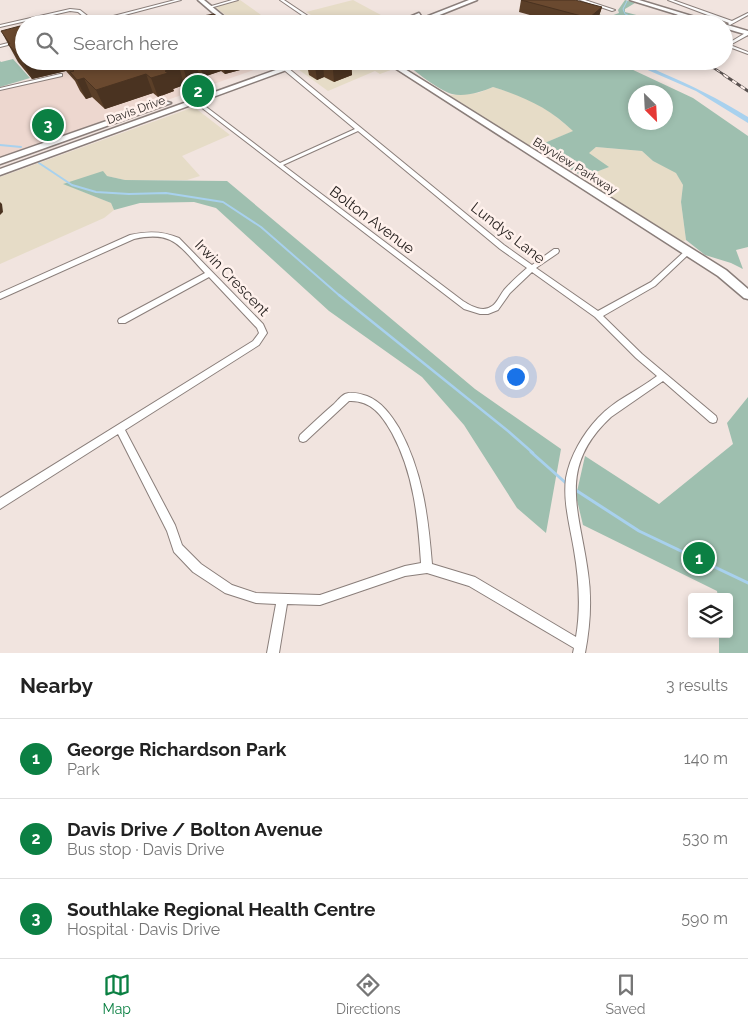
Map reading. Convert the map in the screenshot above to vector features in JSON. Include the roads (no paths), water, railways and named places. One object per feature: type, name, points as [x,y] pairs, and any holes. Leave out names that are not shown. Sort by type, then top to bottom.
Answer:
[{"type":"main road","points":[[418,15],[449,2],[474,0]]},
{"type":"main road","points":[[434,15],[458,2]]},
{"type":"main road","name":"Davis Drive","points":[[0,161],[265,70]]},
{"type":"main road","name":"Davis Drive","points":[[0,172],[195,102],[268,70]]},
{"type":"street","points":[[155,0],[161,5]]},
{"type":"street","points":[[121,15],[179,0]]},
{"type":"street","points":[[201,0],[218,15]]},
{"type":"street","points":[[210,7],[236,0]]},
{"type":"street","points":[[282,0],[304,15]]},
{"type":"street","points":[[582,0],[613,10]]},
{"type":"street","points":[[633,0],[684,15]]},
{"type":"street","points":[[670,0],[711,15]]},
{"type":"street","points":[[48,15],[70,10],[79,11],[84,15]]},
{"type":"street","points":[[733,23],[748,14]]},
{"type":"street","points":[[0,26],[15,23]]},
{"type":"street","points":[[733,29],[748,33]]},
{"type":"street","points":[[733,41],[748,33]]},
{"type":"street","points":[[1,45],[15,42]]},
{"type":"street","points":[[733,48],[748,53]]},
{"type":"street","name":"Lundys Lane","points":[[289,70],[531,269],[598,315],[663,376],[713,419]]},
{"type":"street","name":"Bayview Parkway","points":[[401,70],[722,273],[748,294]]},
{"type":"street","points":[[0,89],[25,82],[40,81],[60,76]]},
{"type":"street","name":"Bolton Avenue","points":[[195,102],[442,289],[476,312],[495,308],[499,301],[531,269],[556,251]]},
{"type":"street","points":[[279,165],[359,129]]},
{"type":"street","name":"Irwin Crescent","points":[[0,296],[132,237],[148,234],[167,235],[177,240],[260,326],[263,333],[256,343],[0,504]]},
{"type":"street","points":[[598,315],[653,284],[688,252]]},
{"type":"street","points":[[122,321],[209,274]]},
{"type":"street","points":[[120,429],[171,529],[178,548],[197,568],[229,589],[256,598],[320,600],[404,572],[427,568],[471,581],[580,650],[584,618],[583,574],[569,493],[572,470],[588,437],[603,418],[663,376]]},
{"type":"street","points":[[304,438],[348,397],[357,396],[376,404],[388,418],[402,441],[414,468],[422,507],[427,568]]},
{"type":"street","points":[[273,653],[282,600]]},
{"type":"water","points":[[648,70],[655,70],[726,104],[748,117],[748,123],[696,91]]},
{"type":"waterway","points":[[627,1],[623,9],[627,15]]},
{"type":"waterway","points":[[0,145],[21,147]]},
{"type":"waterway","points":[[39,163],[72,185],[96,192],[129,194],[166,193],[223,202],[261,227],[340,296]]},
{"type":"waterway","points":[[339,295],[533,453]]},
{"type":"waterway","points":[[531,452],[567,484]]},
{"type":"waterway","points":[[574,489],[639,531],[748,583]]},
{"type":"railway","points":[[586,13],[592,15]]},
{"type":"railway","points":[[717,70],[726,76]]},
{"type":"railway","points":[[724,75],[748,91]]},
{"type":"place","name":"Davis Drive / Bolton Avenue","points":[[198,91]]},
{"type":"place","name":"Southlake Regional Health Centre","points":[[48,125]]},
{"type":"place","name":"George Richardson Park","points":[[699,558]]}]
